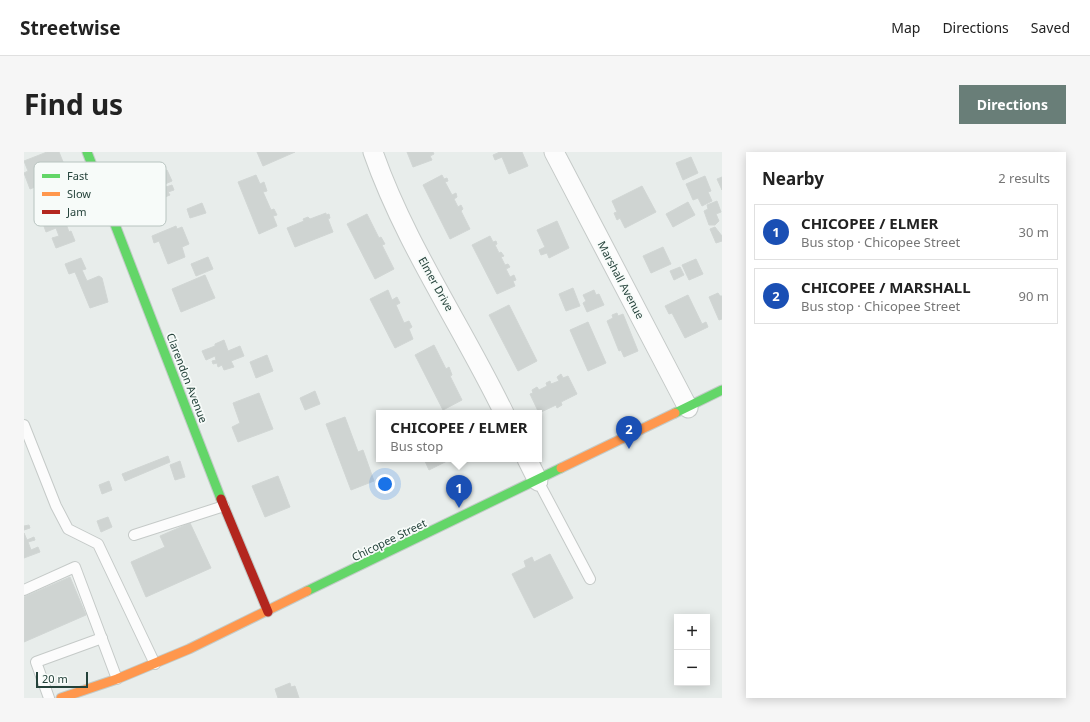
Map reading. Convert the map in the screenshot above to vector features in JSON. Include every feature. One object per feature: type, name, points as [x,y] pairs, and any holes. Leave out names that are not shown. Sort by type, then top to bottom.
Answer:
[{"type":"main road","name":"Clarendon Avenue","points":[[87,152],[91,162]]},
{"type":"main road","name":"Clarendon Avenue","points":[[116,226],[224,506],[268,612]]},
{"type":"main road","name":"Chicopee Street","points":[[61,698],[155,664],[268,612],[688,408],[722,390]]},
{"type":"street","name":"Elmer Drive","points":[[373,152],[410,238],[502,410]]},
{"type":"street","name":"Marshall Avenue","points":[[554,152],[688,408]]},
{"type":"street","points":[[528,462],[538,481]]},
{"type":"lane","points":[[24,425],[56,506],[68,529],[98,544],[155,664]]},
{"type":"lane","points":[[538,481],[590,579]]},
{"type":"lane","points":[[134,535],[224,506]]},
{"type":"lane","points":[[24,590],[75,567],[117,679]]},
{"type":"lane","points":[[49,698],[36,662],[102,638]]},
{"type":"building","points":[[47,152],[59,152],[63,162],[34,162],[34,187],[30,189],[24,173],[28,171],[24,161]]},
{"type":"building","points":[[257,152],[295,152],[263,166]]},
{"type":"building","points":[[407,152],[433,152],[434,154],[430,156],[432,160],[413,167]]},
{"type":"building","points":[[500,152],[522,152],[528,166],[509,174],[502,157],[495,160],[493,155]]},
{"type":"building","points":[[691,157],[698,173],[683,180],[676,163]]},
{"type":"building","points":[[166,170],[167,170],[172,181],[166,184]]},
{"type":"building","points":[[256,175],[260,184],[264,182],[267,191],[263,192],[271,210],[274,209],[277,215],[273,216],[277,226],[259,234],[238,182]]},
{"type":"building","points":[[442,175],[444,179],[447,178],[448,181],[445,182],[452,195],[456,193],[457,197],[454,199],[458,207],[461,205],[463,209],[461,211],[470,229],[450,239],[423,185]]},
{"type":"building","points":[[705,176],[711,191],[708,192],[712,201],[702,206],[698,198],[693,200],[686,184]]},
{"type":"building","points":[[722,177],[722,190],[717,179]]},
{"type":"building","points":[[172,185],[174,190],[168,192],[170,195],[166,197],[166,187]]},
{"type":"building","points":[[642,186],[656,212],[625,228],[620,218],[617,220],[614,213],[617,212],[612,201]]},
{"type":"building","points":[[717,201],[721,212],[716,214],[719,221],[715,225],[709,225],[704,211],[708,209],[707,205]]},
{"type":"building","points":[[688,202],[695,215],[673,227],[666,214]]},
{"type":"building","points":[[202,203],[206,213],[190,218],[187,209]]},
{"type":"building","points":[[326,213],[326,215],[329,214],[330,218],[328,219],[333,232],[295,247],[287,228],[304,221],[303,219],[308,217],[310,219]]},
{"type":"building","points":[[367,214],[379,238],[381,237],[385,244],[382,245],[394,269],[375,279],[347,224]]},
{"type":"building","points":[[557,221],[569,248],[549,258],[547,253],[541,255],[539,250],[545,247],[537,230]]},
{"type":"building","points":[[44,226],[67,226],[69,232],[71,231],[75,241],[56,248],[52,238],[59,236],[56,228],[46,232]]},
{"type":"building","points":[[176,226],[177,229],[182,227],[189,244],[182,247],[185,257],[168,264],[159,241],[154,243],[152,236]]},
{"type":"building","points":[[715,227],[722,236],[722,241],[716,243],[710,229]]},
{"type":"building","points":[[490,236],[493,242],[496,241],[497,244],[495,245],[499,253],[501,252],[504,256],[501,257],[505,265],[508,264],[510,267],[506,269],[510,277],[514,275],[516,280],[513,281],[515,286],[497,294],[472,245]]},
{"type":"building","points":[[663,247],[671,264],[651,273],[643,256]]},
{"type":"building","points":[[208,257],[213,269],[196,276],[191,264]]},
{"type":"building","points":[[81,258],[86,269],[82,270],[87,281],[99,276],[102,278],[108,302],[90,308],[75,272],[69,274],[65,264]]},
{"type":"building","points":[[696,259],[703,274],[689,280],[682,265]]},
{"type":"building","points":[[680,267],[684,275],[674,280],[670,271]]},
{"type":"building","points":[[205,275],[215,298],[181,312],[172,289]]},
{"type":"building","points":[[573,288],[580,306],[566,311],[559,294]]},
{"type":"building","points":[[388,290],[392,300],[397,297],[400,303],[396,305],[404,323],[409,321],[412,327],[409,329],[413,339],[395,348],[370,299]]},
{"type":"building","points":[[594,290],[596,295],[599,294],[604,305],[587,312],[583,303],[586,301],[583,295]]},
{"type":"building","points":[[718,293],[722,296],[722,319],[719,320],[709,297]]},
{"type":"building","points":[[688,295],[702,324],[706,322],[708,327],[685,338],[672,313],[669,314],[665,306]]},
{"type":"building","points":[[509,305],[537,361],[518,371],[489,315]]},
{"type":"building","points":[[617,313],[618,316],[623,314],[638,351],[624,357],[621,350],[619,351],[607,321],[613,318],[612,315]]},
{"type":"building","points":[[588,322],[606,363],[588,371],[570,330]]},
{"type":"building","points":[[224,340],[228,351],[240,346],[244,356],[231,361],[234,367],[224,370],[222,365],[218,367],[217,363],[213,364],[212,361],[216,360],[215,356],[206,360],[202,351],[215,346],[215,344]]},
{"type":"building","points":[[434,345],[446,369],[449,367],[452,375],[450,376],[462,400],[443,410],[415,355]]},
{"type":"building","points":[[267,355],[273,371],[256,378],[250,362]]},
{"type":"building","points":[[561,374],[563,378],[568,376],[577,394],[561,402],[562,405],[557,408],[556,405],[542,412],[542,410],[538,410],[530,394],[533,393],[532,390],[537,387],[539,390],[547,386],[546,383],[550,381],[551,384],[559,381],[557,377]]},
{"type":"building","points":[[315,391],[320,404],[305,410],[300,398]]},
{"type":"building","points":[[259,393],[273,429],[238,442],[232,427],[240,423],[233,403]]},
{"type":"building","points":[[345,417],[358,452],[363,450],[374,481],[351,490],[326,424]]},
{"type":"building","points":[[168,456],[170,462],[125,481],[122,474]]},
{"type":"building","points":[[180,461],[185,477],[175,480],[170,465]]},
{"type":"building","points":[[425,462],[445,462],[429,470]]},
{"type":"building","points":[[278,476],[290,507],[265,517],[252,486]]},
{"type":"building","points":[[109,481],[112,490],[102,494],[99,485]]},
{"type":"building","points":[[108,517],[112,527],[101,532],[97,521]]},
{"type":"building","points":[[190,523],[211,568],[146,597],[131,562],[165,547],[160,536]]},
{"type":"building","points":[[29,525],[30,528],[24,530],[24,526]]},
{"type":"building","points":[[24,533],[27,540],[34,537],[35,540],[28,542],[31,550],[38,547],[40,552],[24,558]]},
{"type":"building","points":[[550,554],[573,598],[534,618],[512,574],[526,567],[524,561],[532,557],[534,562]]},
{"type":"building","points":[[70,577],[86,615],[24,642],[24,597]]},
{"type":"building","points":[[290,683],[291,687],[295,686],[299,698],[278,698],[275,689]]},
{"type":"traffic: fast","points":[[87,152],[91,162]]},
{"type":"traffic: fast","points":[[116,226],[221,499]]},
{"type":"traffic: fast","points":[[675,413],[722,390]]},
{"type":"traffic: fast","points":[[307,591],[561,468]]},
{"type":"traffic: slow","points":[[561,468],[675,413]]},
{"type":"traffic: slow","points":[[61,698],[117,679],[189,649],[307,591]]},
{"type":"traffic: jam","points":[[221,499],[268,612]]},
{"type":"place","name":"CHICOPEE / MARSHALL","points":[[629,449]]},
{"type":"place","name":"CHICOPEE / ELMER","points":[[459,508]]}]
